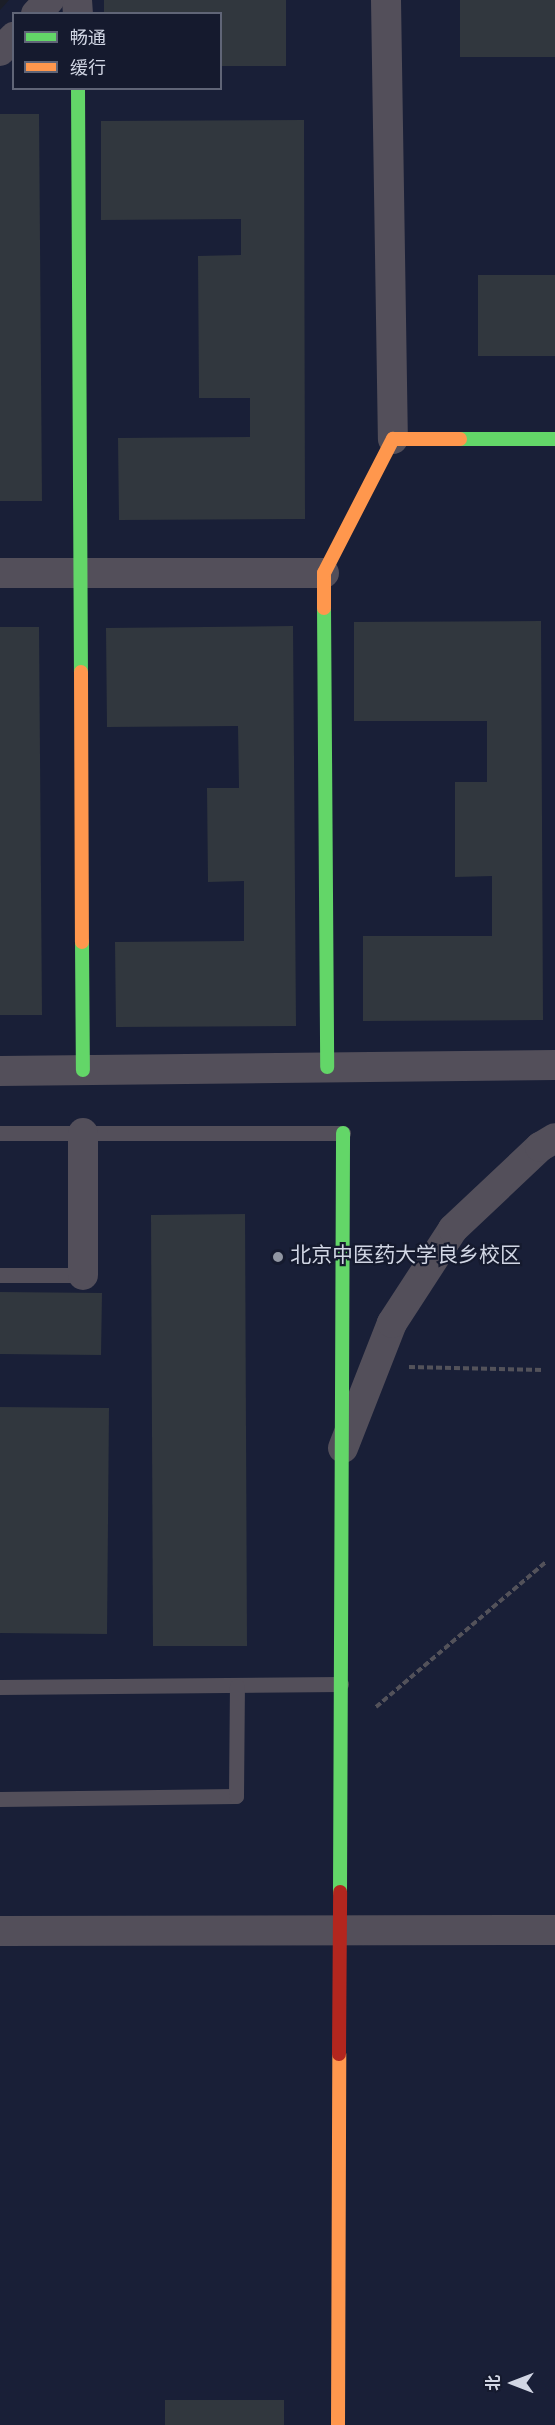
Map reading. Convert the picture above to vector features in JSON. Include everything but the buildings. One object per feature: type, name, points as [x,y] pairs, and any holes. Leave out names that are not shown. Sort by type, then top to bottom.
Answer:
[{"type":"street","points":[[38,12],[49,0]]},
{"type":"street","points":[[327,1067],[324,573],[393,439],[386,0]]},
{"type":"street","points":[[0,51],[12,39]]},
{"type":"street","points":[[78,90],[83,1070]]},
{"type":"street","points":[[393,439],[555,439]]},
{"type":"street","points":[[0,573],[324,573]]},
{"type":"street","points":[[0,1071],[555,1065]]},
{"type":"street","points":[[83,1133],[83,1275]]},
{"type":"street","points":[[338,2425],[343,1133]]},
{"type":"street","points":[[342,1452],[392,1323],[453,1229],[540,1147],[555,1138]]},
{"type":"street","points":[[0,1931],[555,1930]]},
{"type":"lane","points":[[0,1133],[343,1133]]},
{"type":"lane","points":[[0,1275],[83,1275]]},
{"type":"lane","points":[[0,1687],[341,1684]]},
{"type":"lane","points":[[0,1799],[236,1796],[237,1686]]},
{"type":"path","points":[[376,1366],[544,1370]]},
{"type":"path","points":[[341,1736],[546,1562]]},
{"type":"shaded area","name":"北京中医药大学良乡校区","points":[[9,0],[555,0],[555,2425],[0,2425],[0,10]]},
{"type":"traffic: fast","points":[[78,90],[81,672]]},
{"type":"traffic: fast","points":[[460,439],[555,439]]},
{"type":"traffic: fast","points":[[324,608],[327,1067]]},
{"type":"traffic: fast","points":[[82,942],[83,1070]]},
{"type":"traffic: fast","points":[[340,1892],[343,1133]]},
{"type":"traffic: slow","points":[[324,608],[324,573],[393,439],[460,439]]},
{"type":"traffic: slow","points":[[81,672],[82,942]]},
{"type":"traffic: slow","points":[[338,2425],[339,2054]]},
{"type":"traffic: jam","points":[[339,2054],[340,1892]]},
{"type":"place","name":"北京中医药大学良乡校区","points":[[278,1257]]}]
